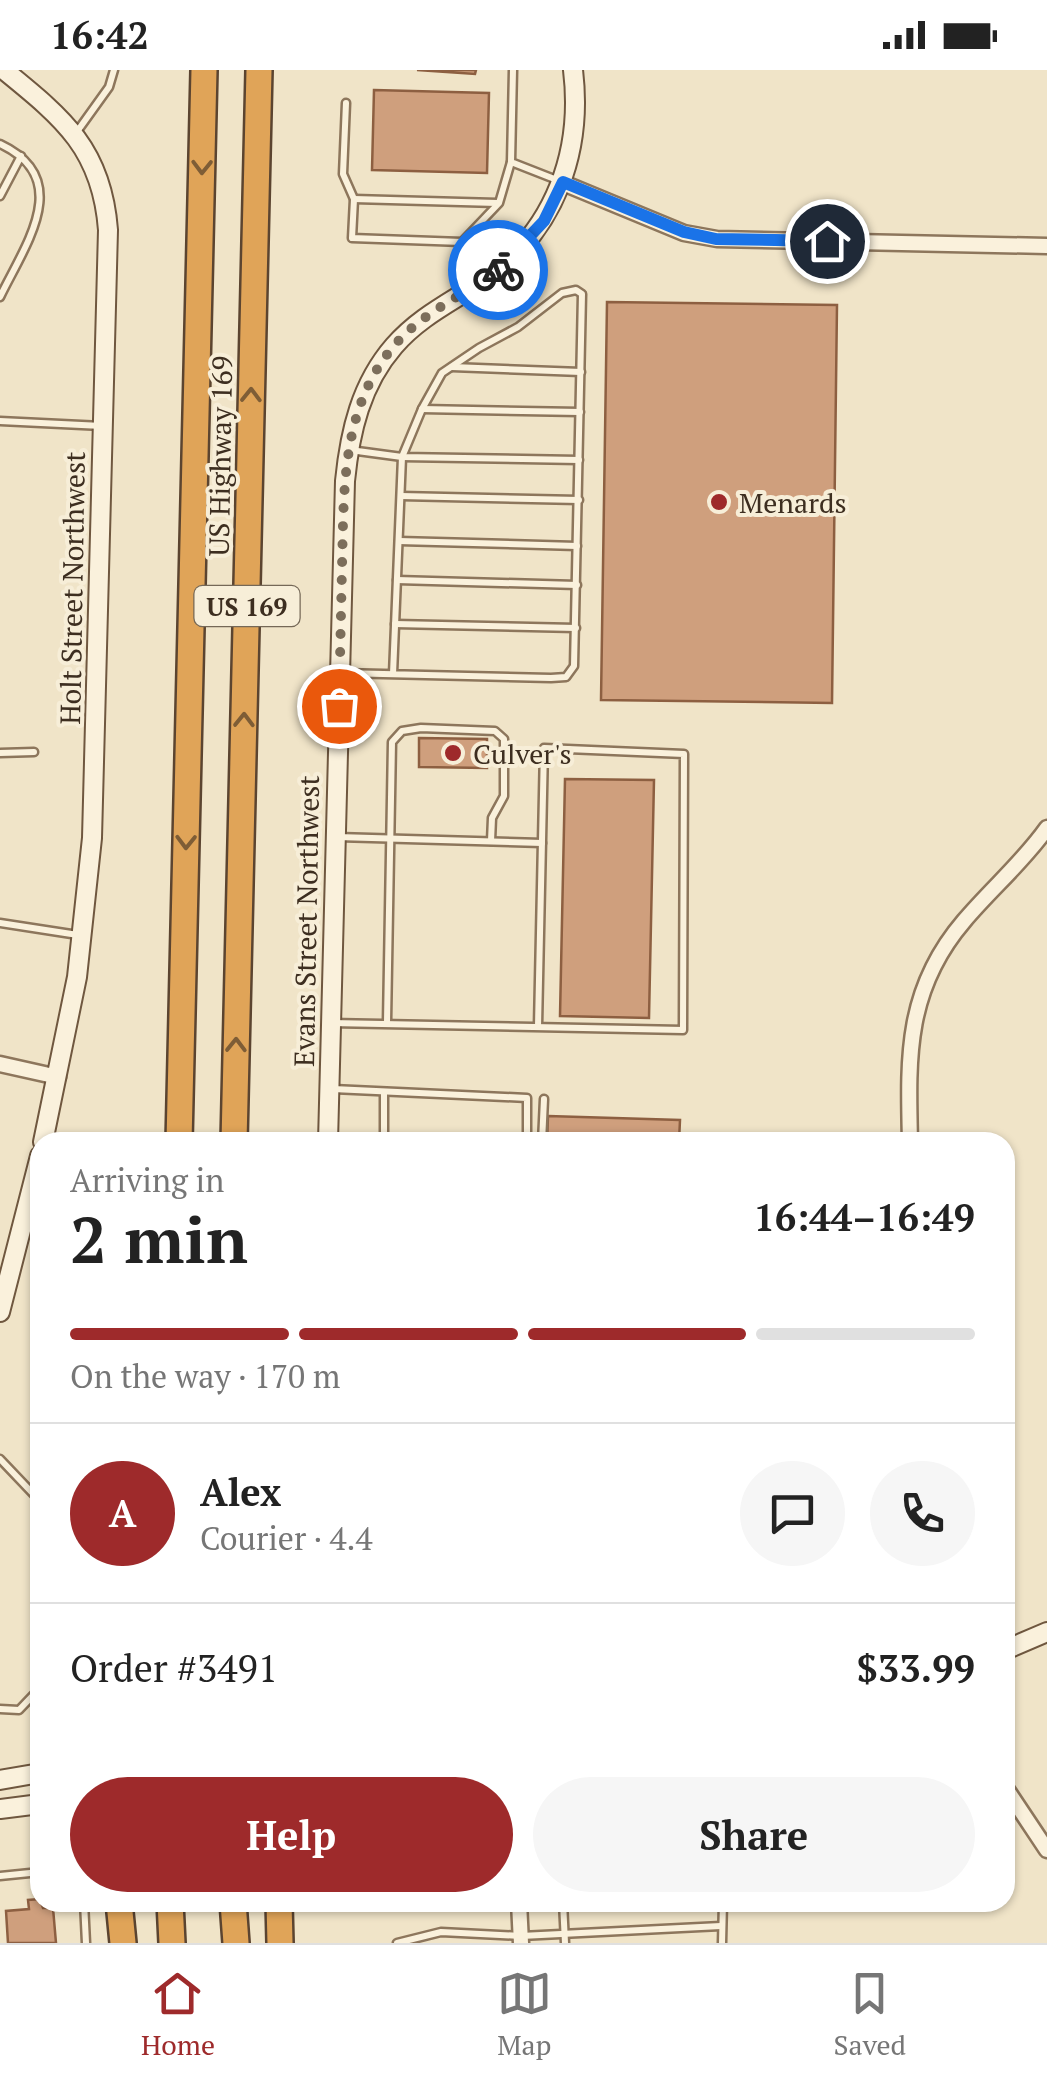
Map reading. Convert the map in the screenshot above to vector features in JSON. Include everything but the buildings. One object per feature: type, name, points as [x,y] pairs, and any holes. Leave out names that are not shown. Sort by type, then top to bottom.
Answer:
[{"type":"highway","name":"US Highway 169","points":[[180,1132],[204,70]]},
{"type":"highway","name":"US Highway 169","points":[[234,1132],[259,70]]},
{"type":"highway","points":[[169,1132],[182,1057]]},
{"type":"highway","points":[[119,1912],[123,1943]]},
{"type":"highway","points":[[170,1912],[172,1943]]},
{"type":"highway","points":[[234,1912],[236,1943]]},
{"type":"highway","points":[[280,1912],[280,1943]]},
{"type":"street","name":"Holt Street Northwest","points":[[4,70],[56,112],[76,134],[98,176],[107,218],[92,838],[83,936],[45,1132]]},
{"type":"street","name":"Evans Street Northwest","points":[[328,1132],[344,480],[348,450],[360,404],[392,348],[436,308],[484,280],[517,252],[544,221],[563,182],[575,129],[573,70]]},
{"type":"street","points":[[563,182],[684,232],[716,239],[1047,246]]},
{"type":"street","points":[[910,1132],[914,1017],[924,987],[962,924],[1047,828]]},
{"type":"street","points":[[0,1064],[58,1077]]},
{"type":"street","points":[[0,1312],[30,1195]]},
{"type":"street","points":[[1015,1646],[1047,1632]]},
{"type":"street","points":[[0,1780],[30,1775]]},
{"type":"street","points":[[1015,1802],[1047,1850]]},
{"type":"street","points":[[0,1809],[30,1805]]},
{"type":"street","points":[[520,1912],[521,1939]]},
{"type":"lane","points":[[76,134],[109,87],[114,70]]},
{"type":"lane","points":[[346,102],[343,174],[354,199],[352,238],[462,242],[499,203],[511,162],[512,70]]},
{"type":"lane","points":[[0,144],[21,156],[39,179],[39,216],[0,296]]},
{"type":"lane","points":[[0,196],[21,156]]},
{"type":"lane","points":[[511,162],[563,182]]},
{"type":"lane","points":[[354,199],[499,203]]},
{"type":"lane","points":[[340,673],[393,674],[566,677],[574,666],[582,294],[576,290],[562,293],[518,327],[442,373],[422,409],[402,456],[393,674]]},
{"type":"lane","points":[[450,367],[581,372]]},
{"type":"lane","points":[[422,409],[580,412]]},
{"type":"lane","points":[[0,421],[103,426]]},
{"type":"lane","points":[[348,450],[402,456],[580,460]]},
{"type":"lane","points":[[400,496],[578,500]]},
{"type":"lane","points":[[398,541],[578,546]]},
{"type":"lane","points":[[397,580],[577,585]]},
{"type":"lane","points":[[395,624],[576,628]]},
{"type":"lane","points":[[388,1022],[392,742],[402,731],[495,731],[504,739],[504,796],[492,818],[491,841]]},
{"type":"lane","points":[[330,1023],[683,1030],[684,754],[544,748],[538,1026]]},
{"type":"lane","points":[[0,753],[34,752]]},
{"type":"lane","points":[[336,837],[542,843]]},
{"type":"lane","points":[[0,923],[83,936]]},
{"type":"lane","points":[[330,1089],[527,1098],[527,1132]]},
{"type":"lane","points":[[384,1094],[384,1132]]},
{"type":"lane","points":[[542,1132],[544,1099]]},
{"type":"lane","points":[[0,1460],[30,1490]]},
{"type":"lane","points":[[0,1710],[18,1710],[30,1698]]},
{"type":"lane","points":[[0,1876],[30,1873]]},
{"type":"lane","points":[[84,1912],[86,1943]]},
{"type":"lane","points":[[563,1912],[565,1943]]},
{"type":"lane","points":[[722,1912],[722,1943]]},
{"type":"lane","points":[[397,1943],[442,1932],[521,1939],[721,1926]]},
{"type":"way so far","points":[[339,706],[344,480],[360,404],[378,367],[406,333],[436,308],[498,270]]},
{"type":"place","name":"Menards","points":[[719,502]]},
{"type":"place","name":"Culver's","points":[[453,753]]},
{"type":"route","points":[[498,270],[544,221],[563,182],[684,232],[716,239],[827,241]]}]
